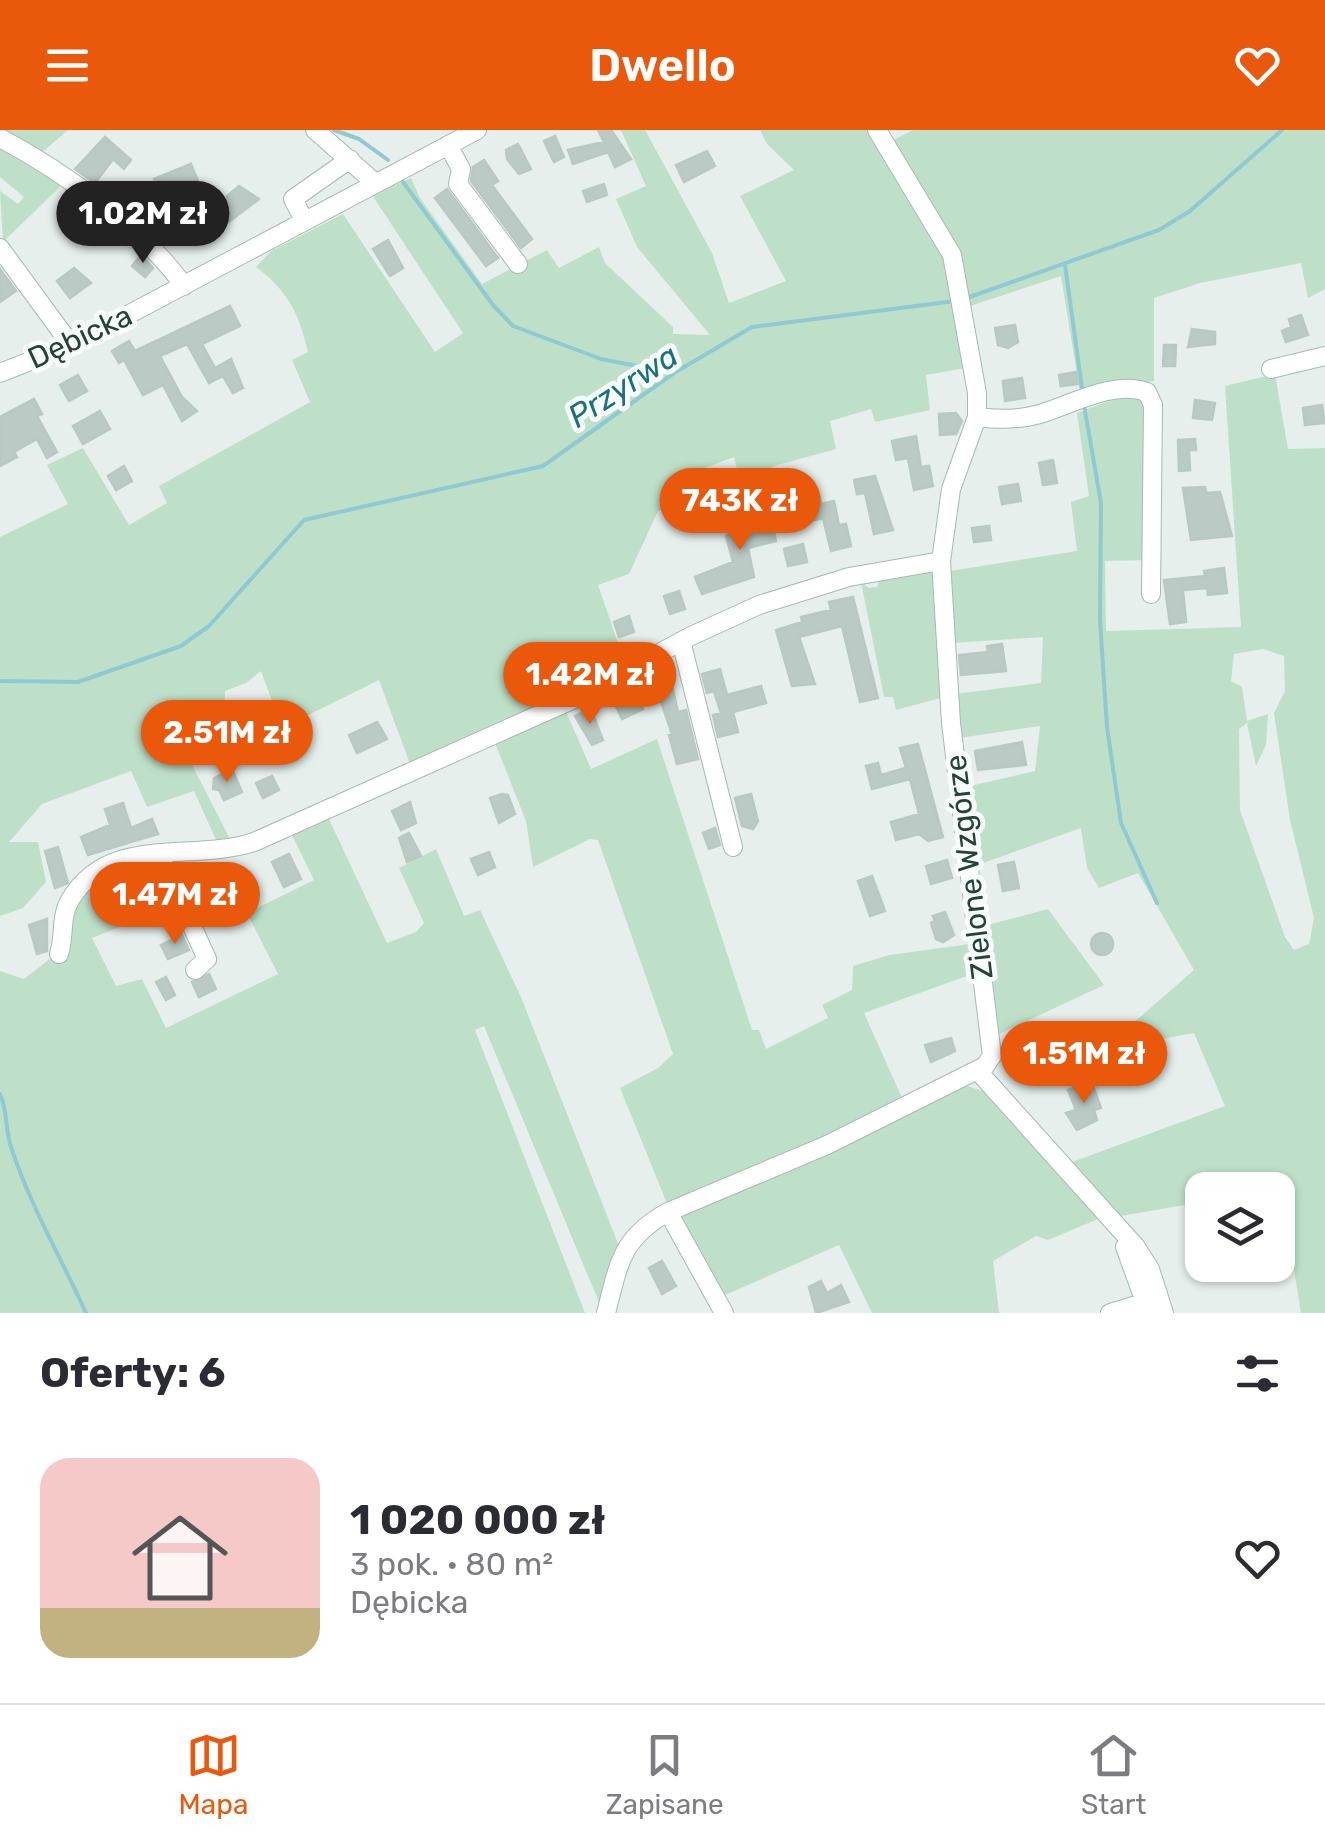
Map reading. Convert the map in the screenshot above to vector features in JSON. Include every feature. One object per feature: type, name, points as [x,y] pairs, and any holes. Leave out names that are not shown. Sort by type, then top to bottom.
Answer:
[{"type":"street","points":[[315,130],[374,182]]},
{"type":"street","points":[[877,130],[946,245],[961,300],[976,417],[1022,418],[1108,392],[1134,387],[1147,392],[1153,405],[1151,594]]},
{"type":"street","name":"Dębicka","points":[[0,373],[71,345],[473,131]]},
{"type":"street","points":[[0,138],[128,228],[167,261],[184,286]]},
{"type":"street","points":[[448,145],[461,168],[458,184],[518,264]]},
{"type":"street","points":[[304,220],[293,199],[350,159]]},
{"type":"street","points":[[0,248],[71,345]]},
{"type":"street","points":[[1271,369],[1325,356]]},
{"type":"street","name":"Zielone Wzgórze","points":[[976,417],[951,489],[941,562],[951,724],[992,1048],[990,1062],[977,1070]]},
{"type":"street","points":[[60,954],[66,910],[92,873],[116,859],[223,850],[254,842],[481,737],[574,700],[745,611],[815,586],[941,562]]},
{"type":"street","points":[[681,642],[733,846]]},
{"type":"street","points":[[159,854],[206,959],[195,970]]},
{"type":"street","points":[[606,1313],[619,1261],[636,1231],[668,1212],[827,1146],[977,1070],[1150,1269],[1164,1313]]},
{"type":"street","points":[[668,1212],[724,1313]]},
{"type":"street","points":[[1110,1313],[1148,1308],[1114,1224]]},
{"type":"green space","points":[[0,130],[68,130],[39,155]]},
{"type":"green space","points":[[621,130],[645,130],[712,253],[729,303],[786,281],[740,196],[794,170],[767,144],[760,130],[871,130],[950,263],[965,368],[926,375],[930,410],[875,422],[871,409],[830,421],[836,449],[774,466],[741,487],[734,457],[699,470],[705,494],[658,511],[629,574],[598,585],[626,666],[410,764],[379,680],[282,728],[261,671],[246,683],[225,691],[223,734],[211,739],[201,721],[186,732],[192,747],[185,751],[231,841],[217,842],[194,791],[147,807],[131,771],[42,804],[9,842],[38,842],[46,882],[23,908],[0,916],[0,537],[68,504],[47,465],[83,448],[129,525],[167,503],[159,486],[310,402],[292,360],[308,352],[301,326],[284,294],[256,267],[271,251],[343,214],[435,352],[463,333],[372,195],[411,178],[420,198],[482,284],[547,250],[559,268],[599,247],[605,263],[673,327],[673,334],[710,335],[637,247],[616,199],[646,186]]},
{"type":"green space","points":[[913,130],[1325,130],[1325,289],[1308,298],[1301,263],[1200,283],[1154,298],[1154,381],[1080,393],[1061,276],[970,306],[889,142]]},
{"type":"green space","points":[[0,144],[63,184],[3,242],[0,191],[18,204],[24,197],[0,177]]},
{"type":"green space","points":[[1275,374],[1288,449],[1325,448],[1325,1313],[1301,1313],[1295,1276],[1295,1172],[1185,1172],[1185,1205],[1121,1216],[1072,1162],[1225,1106],[1194,1033],[1145,1042],[1131,1025],[1194,970],[1138,873],[1099,888],[1087,868],[1081,828],[975,866],[966,787],[1035,771],[1040,726],[959,738],[955,694],[1041,683],[1043,637],[952,643],[950,571],[1077,551],[1071,502],[1089,496],[1077,413],[1132,392],[1146,403],[1148,560],[1105,561],[1106,631],[1241,627],[1225,386]],"holes":[[[1263,649],[1284,656],[1285,691],[1274,713],[1290,820],[1314,918],[1309,944],[1294,950],[1285,937],[1240,810],[1239,729],[1247,723],[1256,766],[1266,745],[1268,714],[1247,721],[1242,687],[1231,681],[1234,654]]]},
{"type":"green space","points":[[932,572],[939,577],[944,697],[896,710],[893,697],[884,697],[861,582],[869,588],[877,587],[880,579]]},
{"type":"green space","points":[[565,709],[591,769],[657,739],[752,1030],[759,1030],[766,1049],[828,1018],[822,1005],[852,990],[853,966],[889,955],[970,944],[975,973],[864,1013],[903,1100],[810,1147],[668,1206],[620,1088],[658,1068],[673,1054],[598,840],[590,839],[533,867],[526,821],[493,738]]},
{"type":"green space","points":[[328,817],[387,943],[416,932],[424,923],[399,868],[436,849],[464,916],[480,910],[521,997],[619,1246],[601,1307],[484,1026],[475,1030],[585,1313],[0,1313],[0,971],[24,979],[55,955],[71,908],[91,884],[125,865],[122,872],[144,917],[92,938],[116,986],[142,979],[166,1028],[278,974],[247,913],[314,880],[291,833]]},
{"type":"green space","points":[[1048,909],[1104,985],[997,1035],[980,927]]},
{"type":"green space","points":[[964,1085],[983,1091],[1098,1219],[1048,1240],[1036,1236],[993,1261],[999,1313],[872,1313],[839,1245],[723,1296],[680,1221],[685,1211]]},
{"type":"building","points":[[598,130],[611,130],[631,159],[615,167],[608,152],[573,164],[568,150],[604,142]]},
{"type":"building","points":[[555,136],[564,157],[554,162],[544,141]]},
{"type":"building","points":[[105,137],[131,160],[124,169],[113,159],[95,183],[75,169]]},
{"type":"building","points":[[518,144],[531,169],[519,174],[507,159],[506,150]]},
{"type":"building","points":[[707,151],[715,166],[684,182],[676,165]]},
{"type":"building","points":[[484,160],[498,181],[492,185],[532,239],[521,248],[471,181],[473,167]]},
{"type":"building","points":[[191,164],[198,181],[159,191],[154,179]]},
{"type":"building","points":[[604,184],[607,195],[587,202],[583,191]]},
{"type":"building","points":[[239,186],[259,199],[217,231],[207,213]]},
{"type":"building","points":[[447,189],[498,258],[486,266],[435,198]]},
{"type":"building","points":[[145,193],[153,210],[140,220],[126,208]]},
{"type":"building","points":[[97,216],[111,228],[95,244],[83,232]]},
{"type":"building","points":[[388,240],[403,268],[390,276],[373,249]]},
{"type":"building","points":[[141,255],[153,268],[145,277],[132,266]]},
{"type":"building","points":[[74,268],[91,283],[70,298],[57,281]]},
{"type":"building","points":[[0,269],[16,291],[0,302]]},
{"type":"building","points":[[230,306],[240,326],[202,344],[215,368],[231,359],[243,388],[233,393],[223,376],[209,383],[187,344],[160,356],[182,397],[197,411],[182,421],[163,385],[143,395],[124,360],[119,363],[112,351],[129,341],[135,351]]},
{"type":"building","points":[[1301,315],[1308,335],[1286,342],[1282,331],[1291,327],[1289,319]]},
{"type":"building","points":[[1015,325],[1018,342],[1008,348],[998,345],[995,328]]},
{"type":"building","points":[[1192,329],[1215,332],[1215,344],[1188,347]]},
{"type":"building","points":[[1164,345],[1176,345],[1175,366],[1163,366]]},
{"type":"building","points":[[1076,372],[1078,384],[1061,386],[1059,375]]},
{"type":"building","points":[[78,375],[87,391],[69,401],[60,385]]},
{"type":"building","points":[[1022,378],[1025,398],[1005,401],[1003,381]]},
{"type":"building","points":[[34,399],[42,414],[37,416],[57,452],[47,458],[37,439],[14,452],[17,457],[0,466],[0,417]]},
{"type":"building","points":[[1195,400],[1215,403],[1212,420],[1193,418]]},
{"type":"building","points":[[1322,405],[1325,423],[1305,425],[1303,408]]},
{"type":"building","points":[[100,411],[110,429],[83,444],[73,426]]},
{"type":"building","points":[[956,413],[962,421],[956,434],[940,435],[939,414]]},
{"type":"building","points":[[916,436],[921,467],[929,466],[933,486],[914,490],[908,458],[896,460],[892,441]]},
{"type":"building","points":[[1195,439],[1196,450],[1189,450],[1190,470],[1179,471],[1178,440]]},
{"type":"building","points":[[1053,460],[1057,483],[1043,485],[1039,463]]},
{"type":"building","points":[[124,466],[132,481],[116,490],[108,476]]},
{"type":"building","points":[[875,476],[893,530],[874,534],[865,493],[857,494],[854,480]]},
{"type":"building","points":[[1018,484],[1021,501],[1002,504],[999,487]]},
{"type":"building","points":[[1205,487],[1206,493],[1220,492],[1232,536],[1191,540],[1183,488]]},
{"type":"building","points":[[819,496],[821,504],[834,501],[839,525],[846,524],[851,546],[831,551],[823,518],[805,522],[800,501]]},
{"type":"building","points":[[769,511],[776,541],[748,548],[754,577],[702,594],[695,577],[733,562],[726,536],[740,526],[739,518]]},
{"type":"building","points":[[989,526],[991,540],[974,542],[972,528]]},
{"type":"building","points":[[803,544],[807,562],[788,566],[784,549]]},
{"type":"building","points":[[1224,568],[1227,593],[1208,595],[1207,588],[1183,590],[1186,622],[1170,624],[1164,580],[1205,576],[1204,571]]},
{"type":"building","points":[[679,591],[685,609],[670,614],[664,596]]},
{"type":"building","points":[[853,597],[878,698],[860,702],[842,626],[799,637],[815,684],[792,686],[776,630],[802,622],[801,617],[831,610],[829,602]]},
{"type":"building","points":[[629,616],[634,632],[619,637],[614,622]]},
{"type":"building","points":[[1002,644],[1006,671],[961,675],[959,655],[988,652],[987,646]]},
{"type":"building","points":[[720,669],[727,695],[761,686],[766,703],[733,712],[738,732],[718,737],[713,715],[721,713],[714,691],[707,693],[702,674]]},
{"type":"building","points":[[669,672],[678,712],[686,710],[698,759],[677,764],[669,735],[672,734],[653,678]]},
{"type":"building","points":[[630,692],[643,709],[622,719],[613,700]]},
{"type":"building","points":[[591,709],[603,740],[592,745],[575,716]]},
{"type":"building","points":[[377,722],[387,739],[357,753],[349,735]]},
{"type":"building","points":[[1022,742],[1026,765],[978,770],[975,751]]},
{"type":"building","points":[[918,744],[943,837],[928,841],[919,834],[896,840],[891,822],[919,814],[910,779],[872,789],[866,766],[878,763],[881,775],[906,768],[900,748]]},
{"type":"building","points":[[232,769],[242,792],[224,800],[219,790],[213,789],[214,778]]},
{"type":"building","points":[[272,776],[279,790],[263,798],[256,783]]},
{"type":"building","points":[[751,794],[758,821],[753,829],[742,826],[735,798]]},
{"type":"building","points":[[508,795],[515,814],[499,823],[490,798]]},
{"type":"building","points":[[410,802],[416,823],[401,830],[392,811]]},
{"type":"building","points":[[123,803],[131,828],[152,819],[158,834],[88,855],[81,837],[110,825],[105,809]]},
{"type":"building","points":[[715,828],[720,845],[709,849],[703,833]]},
{"type":"building","points":[[409,833],[421,856],[407,862],[399,838]]},
{"type":"building","points":[[58,847],[68,883],[55,888],[45,851]]},
{"type":"building","points":[[489,852],[495,867],[478,875],[471,859]]},
{"type":"building","points":[[289,854],[301,879],[284,887],[272,862]]},
{"type":"building","points":[[947,860],[952,878],[931,884],[926,866]]},
{"type":"building","points":[[1014,862],[1019,888],[1003,891],[998,865]]},
{"type":"building","points":[[202,865],[215,904],[199,912],[183,875]]},
{"type":"building","points":[[872,876],[885,911],[870,916],[858,881]]},
{"type":"building","points":[[158,883],[168,904],[153,911],[143,890]]},
{"type":"building","points":[[246,890],[254,905],[243,910],[235,896]]},
{"type":"building","points":[[945,912],[954,935],[943,942],[936,939],[931,923],[935,921],[933,916]]},
{"type":"building","points":[[47,919],[47,951],[37,954],[29,925]]},
{"type":"building","points":[[1102,933],[1110,936],[1110,952],[1102,955],[1094,952],[1091,944],[1094,936]]},
{"type":"building","points":[[182,935],[189,950],[168,959],[161,945]]},
{"type":"building","points":[[209,974],[216,989],[199,997],[192,982]]},
{"type":"building","points":[[166,977],[175,995],[166,1000],[156,982]]},
{"type":"building","points":[[1107,1031],[1111,1043],[1089,1051],[1084,1039]]},
{"type":"building","points":[[951,1038],[955,1051],[931,1062],[925,1045]]},
{"type":"building","points":[[1085,1084],[1086,1089],[1093,1086],[1101,1108],[1094,1110],[1097,1120],[1077,1130],[1066,1113],[1076,1110],[1068,1090]]},
{"type":"building","points":[[662,1261],[676,1286],[662,1294],[649,1268]]},
{"type":"building","points":[[821,1281],[827,1293],[841,1285],[849,1302],[816,1313],[809,1287]]},
{"type":"waterway","points":[[334,130],[359,139],[388,160]]},
{"type":"waterway","name":"Przyrwa","points":[[964,299],[1159,230],[1190,211],[1282,130]]},
{"type":"waterway","points":[[403,182],[493,305],[513,326],[601,359],[674,373]]},
{"type":"waterway","points":[[1065,265],[1082,388]]},
{"type":"waterway","name":"Przyrwa","points":[[0,681],[78,682],[181,646],[209,626],[304,520],[543,466],[674,373],[752,327],[955,301]]},
{"type":"waterway","points":[[1084,405],[1101,503],[1100,620],[1107,727],[1121,823],[1157,903]]},
{"type":"waterway","points":[[0,1094],[19,1169],[86,1313]]}]
